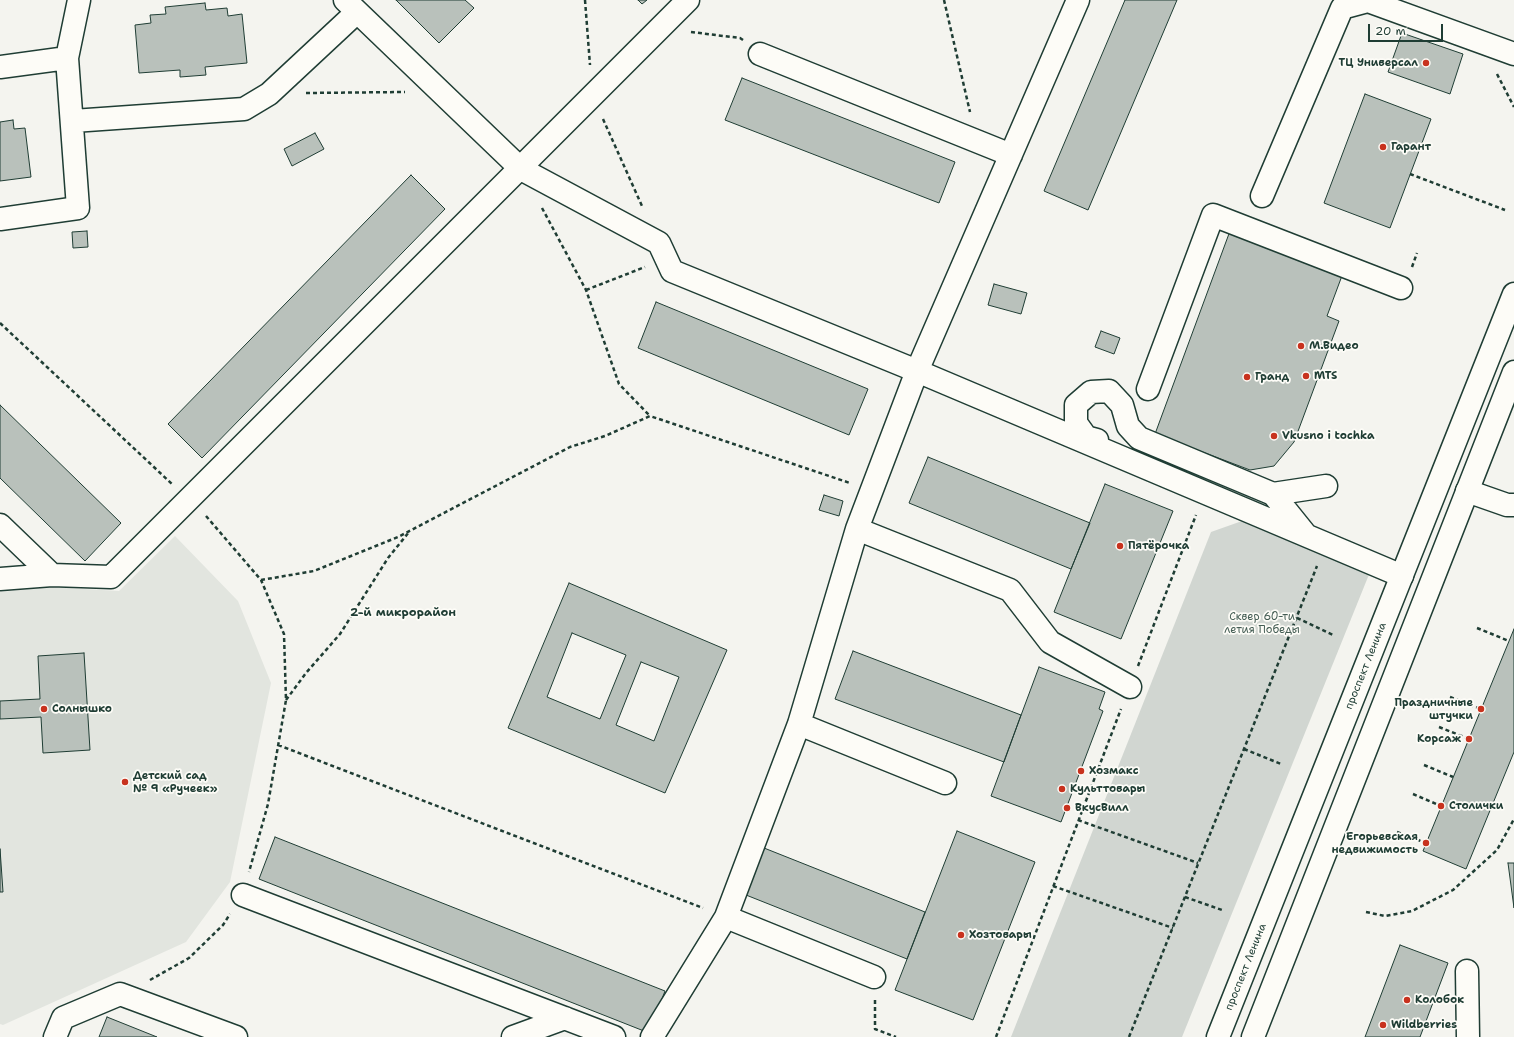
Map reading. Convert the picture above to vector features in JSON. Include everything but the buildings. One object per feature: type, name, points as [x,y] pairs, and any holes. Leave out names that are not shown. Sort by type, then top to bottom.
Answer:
[{"type":"main road","points":[[0,219],[78,208],[73,121],[67,58],[79,0]]},
{"type":"main road","points":[[0,579],[52,575],[111,577],[521,169],[688,0]]},
{"type":"main road","points":[[652,1037],[726,917],[799,724],[857,529],[917,371],[1078,0]]},
{"type":"main road","points":[[1262,196],[1342,8],[1368,1],[1514,53]]},
{"type":"main road","points":[[73,121],[244,109],[269,94],[351,6],[521,169],[659,243],[672,271],[917,371],[1402,576]]},
{"type":"main road","points":[[760,54],[1011,155]]},
{"type":"main road","points":[[0,67],[67,58]]},
{"type":"main road","points":[[1148,389],[1213,215],[1406,279]]},
{"type":"main road","name":"проспект Ленина","points":[[1218,1037],[1514,294]]},
{"type":"main road","points":[[1253,1037],[1514,372]]},
{"type":"main road","points":[[1204,492],[1197,475],[1086,437],[1076,423],[1076,405],[1090,392],[1108,391],[1122,405],[1128,426],[1139,438],[1273,494],[1316,540]]},
{"type":"main road","points":[[1273,494],[1326,486]]},
{"type":"main road","points":[[1467,492],[1512,508]]},
{"type":"main road","points":[[0,525],[52,575]]},
{"type":"main road","points":[[857,529],[1010,590],[1050,642],[1130,687]]},
{"type":"main road","points":[[799,724],[945,783]]},
{"type":"main road","points":[[243,895],[614,1037]]},
{"type":"main road","points":[[726,917],[874,976]]},
{"type":"main road","points":[[1467,971],[1468,1037]]},
{"type":"main road","points":[[55,1037],[64,1018],[120,994],[236,1037]]},
{"type":"main road","points":[[513,1037],[565,1018]]},
{"type":"path","points":[[585,0],[593,96],[643,208]]},
{"type":"path","points":[[944,0],[977,142]]},
{"type":"path","points":[[661,28],[740,38],[760,54]]},
{"type":"path","points":[[1495,72],[1514,107]]},
{"type":"path","points":[[269,94],[441,91]]},
{"type":"path","points":[[1410,174],[1505,210]]},
{"type":"path","points":[[539,202],[586,290],[620,384],[650,416],[872,491]]},
{"type":"path","points":[[1406,279],[1417,253]]},
{"type":"path","points":[[586,290],[666,258]]},
{"type":"path","points":[[0,323],[210,519],[261,580],[284,634],[286,700],[268,804],[243,895],[223,925],[189,958],[143,984],[120,994]]},
{"type":"path","points":[[261,580],[314,571],[410,532],[570,447],[605,436],[650,416]]},
{"type":"path","points":[[996,1037],[1204,492]]},
{"type":"path","points":[[286,700],[306,673],[340,634],[388,558],[410,532]]},
{"type":"path","points":[[1129,1037],[1297,618],[1316,540]]},
{"type":"path","points":[[1297,618],[1333,635]]},
{"type":"path","points":[[1477,628],[1509,641]]},
{"type":"path","points":[[1450,697],[1481,710]]},
{"type":"path","points":[[1439,727],[1469,739]]},
{"type":"path","points":[[278,745],[726,917]]},
{"type":"path","points":[[1244,748],[1281,764]]},
{"type":"path","points":[[1424,764],[1453,777]]},
{"type":"path","points":[[1412,794],[1441,806]]},
{"type":"path","points":[[1366,912],[1385,916],[1412,911],[1453,890],[1497,850],[1514,819]]},
{"type":"path","points":[[1078,820],[1198,863]]},
{"type":"path","points":[[1397,832],[1426,844]]},
{"type":"path","points":[[1053,886],[1173,928]]},
{"type":"path","points":[[1185,897],[1222,910]]},
{"type":"path","points":[[874,976],[875,1029],[896,1037]]},
{"type":"shaded area","name":"Детский сад № 9 «Ручеек»","points":[[175,536],[238,601],[271,683],[230,882],[186,942],[3,1025],[0,1024],[0,592],[49,587],[119,591]]},
{"type":"green space","name":"Сквер 60-ти летия Победы","points":[[1242,521],[1370,572],[1182,1037],[1011,1037],[1211,532]]},
{"type":"place","name":"ТЦ Универсал","points":[[1426,63]]},
{"type":"place","name":"Гарант","points":[[1383,147]]},
{"type":"place","name":"М.Видео","points":[[1301,346]]},
{"type":"place","name":"MTS","points":[[1306,376]]},
{"type":"place","name":"Гранд","points":[[1247,377]]},
{"type":"place","name":"Vkusno i tochka","points":[[1274,436]]},
{"type":"place","name":"Пятёрочка","points":[[1120,546]]},
{"type":"place","name":"Солнышко","points":[[44,709]]},
{"type":"place","name":"Праздничные штучки","points":[[1481,709]]},
{"type":"place","name":"Корсаж","points":[[1469,739]]},
{"type":"place","name":"Хозмакс","points":[[1081,771]]},
{"type":"place","name":"Детский сад № 9 «Ручеек»","points":[[125,782]]},
{"type":"place","name":"Культтовары","points":[[1062,789]]},
{"type":"place","name":"Столички","points":[[1441,806]]},
{"type":"place","name":"ВкусВилл","points":[[1067,808]]},
{"type":"place","name":"Егорьевская недвижимость","points":[[1426,843]]},
{"type":"place","name":"Хозтовары","points":[[961,935]]},
{"type":"place","name":"Колобок","points":[[1407,1000]]},
{"type":"place","name":"Wildberries","points":[[1383,1025]]},
{"type":"district","name":"2-й микрорайон","points":[[403,613]]}]
